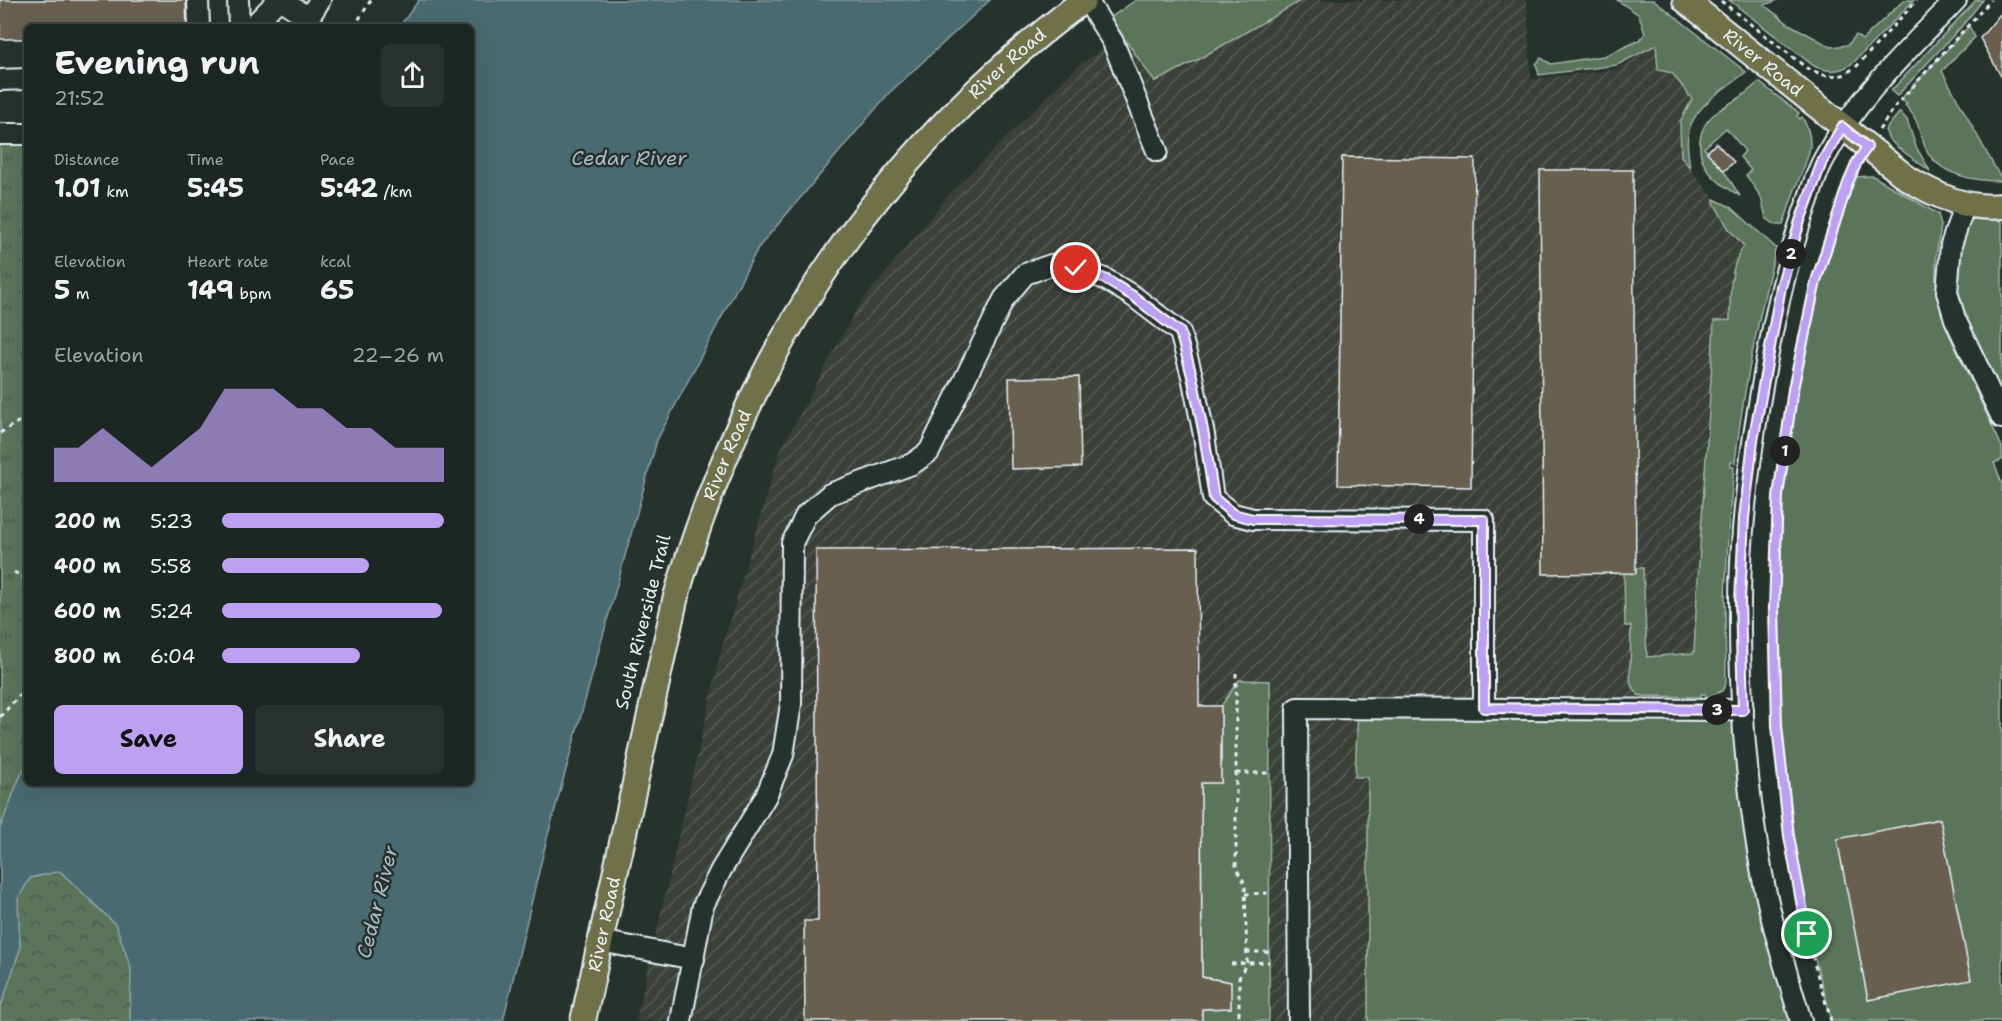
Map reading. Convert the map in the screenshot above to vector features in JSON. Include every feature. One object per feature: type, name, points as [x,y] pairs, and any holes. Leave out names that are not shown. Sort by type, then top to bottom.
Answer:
[{"type":"main road","name":"River Road","points":[[583,1021],[675,600],[710,491],[756,387],[813,288],[846,240],[895,177],[998,70],[1086,0]]},
{"type":"main road","name":"River Road","points":[[1684,0],[1907,178],[1931,193],[1952,201],[1976,206],[2002,206]]},
{"type":"street","points":[[198,0],[199,24]]},
{"type":"street","points":[[238,0],[239,24]]},
{"type":"street","points":[[255,24],[280,0],[306,22],[320,0]]},
{"type":"street","points":[[1086,0],[1113,42],[1157,151]]},
{"type":"street","points":[[1801,1021],[1779,944],[1759,859],[1749,785],[1743,710],[1740,601],[1744,518],[1757,420],[1781,287],[1800,221],[1822,162],[1842,127],[1891,68],[1953,1]]},
{"type":"street","points":[[0,80],[24,80]]},
{"type":"street","points":[[0,134],[24,134]]},
{"type":"street","points":[[1965,204],[1951,246],[1947,292],[1955,319],[2002,418]]},
{"type":"street","points":[[681,1021],[703,906],[721,870],[766,796],[783,755],[791,704],[792,543],[806,515],[830,494],[912,464],[929,452],[1004,299],[1025,274],[1051,265],[1076,268],[1105,279],[1133,296],[1180,332],[1192,376],[1214,498],[1233,514],[1253,519],[1484,520],[1484,708]]},
{"type":"street","points":[[1299,1021],[1297,708],[1743,710]]},
{"type":"street","points":[[600,941],[694,959]]},
{"type":"path","points":[[356,24],[371,0]]},
{"type":"path","points":[[1720,0],[1808,69],[1827,76],[1843,75],[1856,67],[1917,0]]},
{"type":"path","points":[[1831,1021],[1807,934],[1789,836],[1777,726],[1774,608],[1778,496],[1793,389],[1816,281],[1857,162],[1897,104],[1991,0]]},
{"type":"path","points":[[0,433],[18,422],[24,415]]},
{"type":"path","points":[[14,572],[24,577]]},
{"type":"path","points":[[1236,673],[1236,868],[1245,884],[1247,962],[1239,978],[1239,1021]]},
{"type":"path","points":[[0,717],[24,690]]},
{"type":"path","points":[[1236,773],[1269,773]]},
{"type":"path","points":[[1245,894],[1269,893]]},
{"type":"path","points":[[1246,952],[1269,952]]},
{"type":"path","points":[[1231,964],[1269,962]]},
{"type":"shaded area","points":[[1173,0],[1527,0],[1531,79],[1616,70],[1656,45],[1692,99],[1680,122],[1681,156],[1750,245],[1710,415],[1699,737],[1767,1021],[636,1021],[723,644],[779,453],[857,308],[951,192],[1079,65]]},
{"type":"green space","points":[[1136,0],[1302,0],[1155,82],[1110,18]]},
{"type":"green space","points":[[1617,0],[1654,0],[1746,72],[1711,99],[1696,115],[1687,139],[1690,168],[1681,156],[1680,122],[1692,99],[1672,73],[1658,70],[1656,45],[1617,65],[1539,75],[1536,64],[1541,58],[1551,64],[1604,56],[1638,41],[1645,34],[1639,15]]},
{"type":"green space","points":[[1729,0],[1778,0],[1764,5],[1789,24],[1831,47],[1848,45],[1856,35],[1862,40],[1904,0],[1914,0],[1855,61],[1841,69],[1825,70],[1814,66]]},
{"type":"green space","points":[[1976,0],[1983,0],[1897,96],[1891,91]]},
{"type":"green space","points":[[1969,26],[1975,37],[1942,71],[1999,175],[2002,176],[2002,181],[1969,178],[1948,171],[1939,165],[1925,147],[1916,121],[1905,105],[1907,103],[1900,100]]},
{"type":"green space","points":[[1759,82],[1799,113],[1797,116],[1800,119],[1802,117],[1809,135],[1807,158],[1783,225],[1776,225],[1766,218],[1761,197],[1746,175],[1751,170],[1740,157],[1745,151],[1726,128],[1704,148],[1724,171],[1740,196],[1722,184],[1710,172],[1701,155],[1701,136],[1709,119]]},
{"type":"green space","points":[[1900,112],[1907,120],[1916,147],[1930,171],[1889,139],[1885,130]]},
{"type":"green space","points":[[24,144],[24,770],[0,828],[0,145]]},
{"type":"green space","points":[[1873,176],[1938,214],[1941,226],[1936,256],[1936,294],[1949,334],[2002,447],[2002,460],[1994,463],[2002,484],[2002,1021],[1832,1021],[1810,941],[1789,836],[1777,726],[1774,608],[1778,496],[1793,389],[1816,281],[1848,183],[1853,177]]},
{"type":"green space","points":[[1714,199],[1731,207],[1776,248],[1752,355],[1735,463],[1731,462],[1730,466],[1734,467],[1725,597],[1726,684],[1722,691],[1706,698],[1705,694],[1701,694],[1701,697],[1638,695],[1631,685],[1631,626],[1625,626],[1624,573],[1636,574],[1636,568],[1643,568],[1647,657],[1694,653],[1714,321],[1730,320],[1730,291],[1733,272],[1735,262],[1744,246],[1729,229]]},
{"type":"green space","points":[[1974,219],[2002,221],[2002,401],[1967,329],[1956,291],[1954,272],[1957,249],[1967,222]]},
{"type":"green space","points":[[1239,680],[1270,681],[1269,1021],[1202,1021],[1202,1009],[1231,1008],[1230,982],[1202,977],[1201,783],[1221,782],[1221,706]]},
{"type":"green space","points":[[1358,708],[1743,710],[1749,785],[1801,1021],[1368,1021],[1368,777],[1355,777]]},
{"type":"green space","points":[[60,871],[116,925],[131,968],[130,1021],[0,1021],[0,1009],[20,949],[18,899],[30,878]]},
{"type":"water","name":"Cedar River","points":[[419,0],[990,0],[889,93],[758,248],[657,440],[546,842],[503,1021],[130,1021],[131,968],[116,925],[60,871],[30,878],[18,899],[20,949],[0,1009],[0,828],[24,770],[24,786],[474,786],[474,24],[401,24]]},
{"type":"building","points":[[0,0],[186,0],[187,24],[24,24],[24,39],[0,39]]},
{"type":"building","points":[[2002,12],[2002,78],[1980,38]]},
{"type":"building","points":[[1716,143],[1734,162],[1724,171],[1707,152]]},
{"type":"building","points":[[1342,157],[1475,159],[1471,487],[1338,485]]},
{"type":"building","points":[[1540,170],[1633,170],[1636,573],[1543,574]]},
{"type":"building","points":[[1079,377],[1081,467],[1011,469],[1009,378]]},
{"type":"building","points":[[1198,548],[1199,706],[1221,706],[1221,783],[1201,783],[1202,977],[1231,982],[1231,1008],[1202,1009],[1202,1021],[805,1021],[804,921],[818,921],[816,550]]},
{"type":"building","points":[[1940,819],[1971,980],[1868,1000],[1837,839]]},
{"type":"route","points":[[1076,268],[1105,279],[1133,296],[1180,332],[1192,376],[1214,498],[1233,514],[1253,519],[1484,520],[1484,708],[1743,710],[1740,601],[1744,518],[1753,441],[1781,287],[1800,221],[1822,162],[1842,127],[1867,147],[1857,162],[1848,183],[1816,281],[1793,389],[1778,496],[1774,608],[1777,726],[1789,836],[1807,934]]}]
